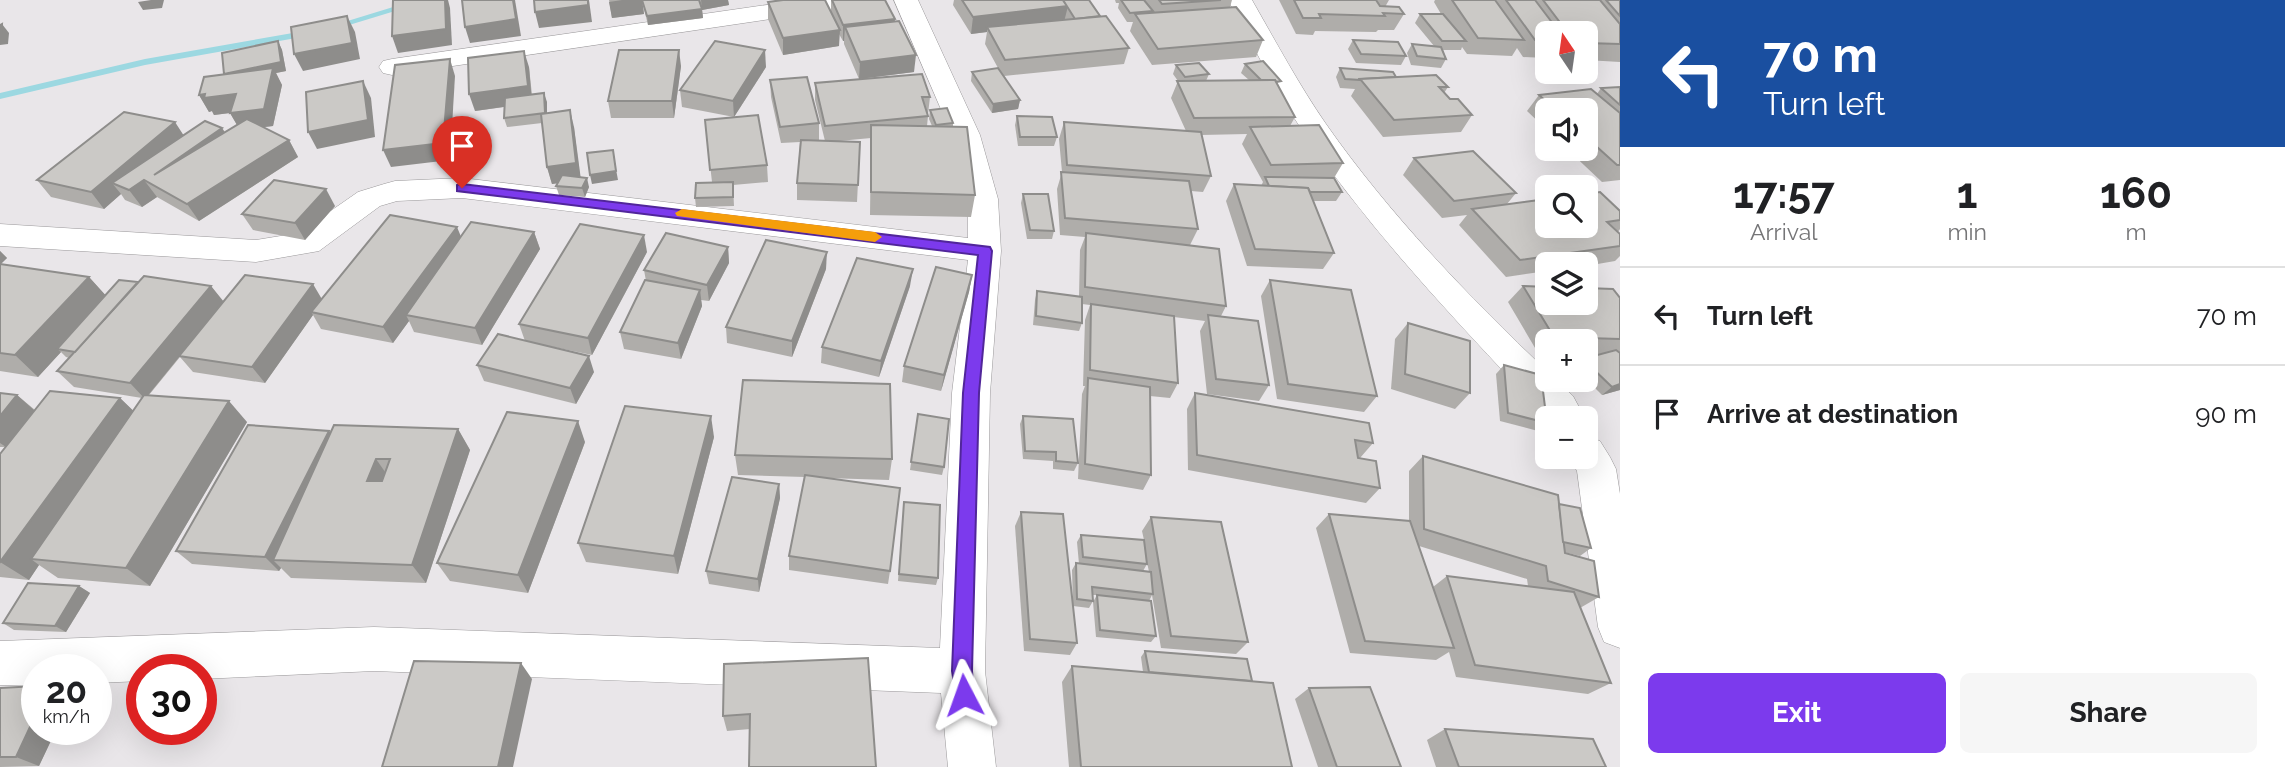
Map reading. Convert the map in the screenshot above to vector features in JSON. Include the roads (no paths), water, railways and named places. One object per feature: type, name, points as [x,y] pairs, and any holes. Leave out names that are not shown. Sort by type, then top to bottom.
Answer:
[{"type":"street","points":[[392,67],[852,0]]},
{"type":"street","points":[[906,0],[965,135],[983,199],[985,251],[971,393],[962,671],[972,767]]},
{"type":"street","points":[[1240,0],[1290,90],[1330,150],[1492,342],[1559,406]]},
{"type":"street","points":[[0,235],[256,251],[308,243],[369,199],[395,191],[462,188],[985,251]]},
{"type":"street","points":[[1600,466],[1615,609],[1620,627]]},
{"type":"street","points":[[0,663],[31,664],[374,649],[962,671]]},
{"type":"waterway","points":[[333,27],[426,0]]},
{"type":"waterway","points":[[0,96],[145,62],[310,33]]}]
